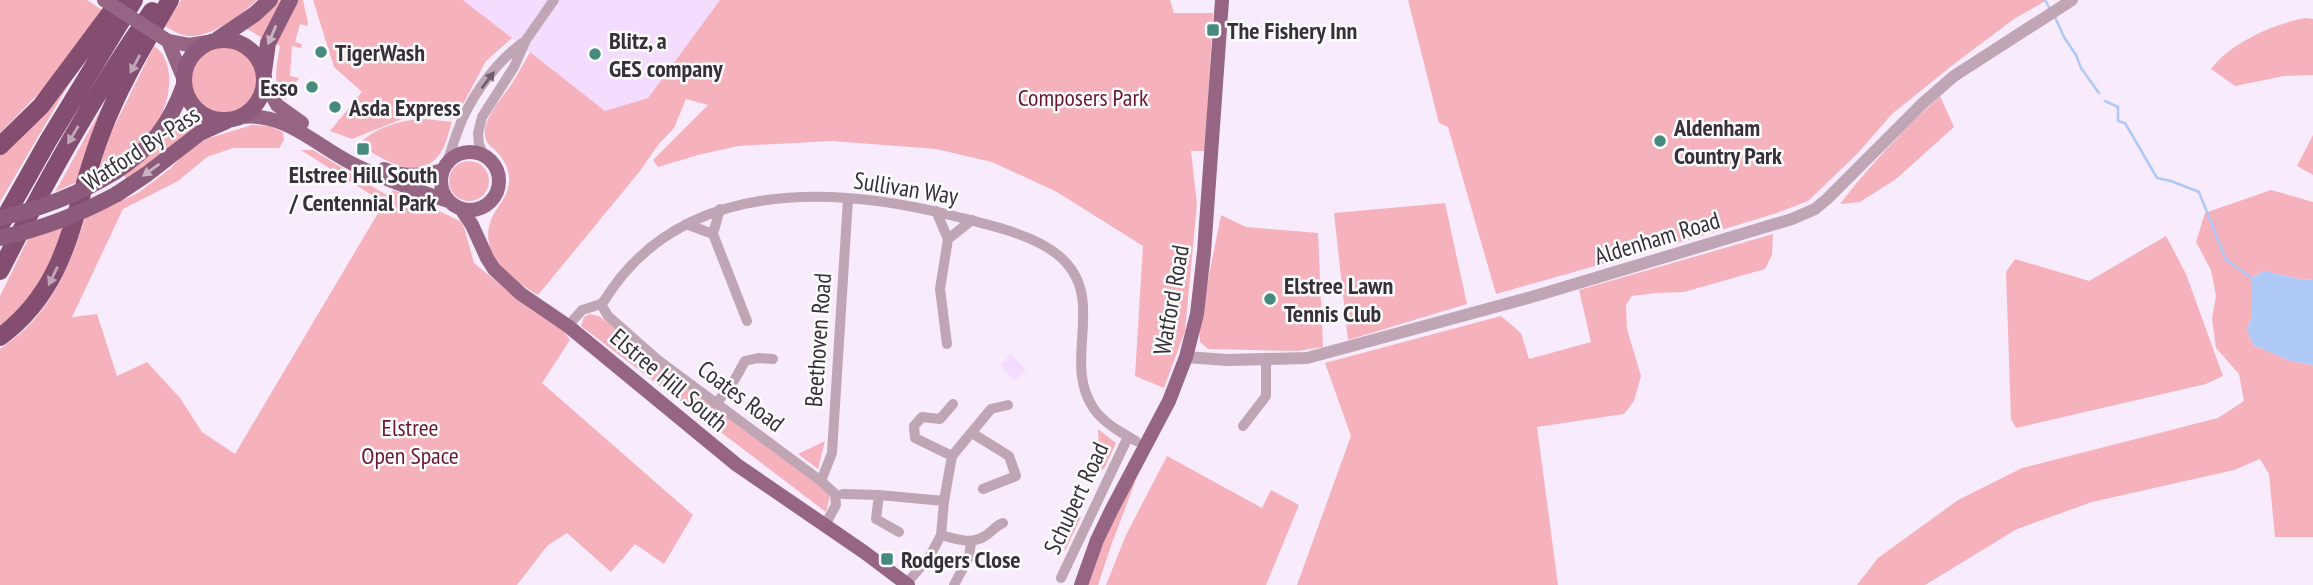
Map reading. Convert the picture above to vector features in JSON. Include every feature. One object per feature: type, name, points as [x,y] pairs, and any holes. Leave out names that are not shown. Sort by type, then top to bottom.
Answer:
[{"type":"highway","points":[[0,146],[41,106],[120,0]]},
{"type":"highway","points":[[0,226],[42,151],[134,0]]},
{"type":"highway","points":[[0,271],[64,150],[159,0]]},
{"type":"highway","points":[[6,333],[36,304],[56,269],[75,220],[103,128],[170,0]]},
{"type":"highway","points":[[270,0],[193,54],[185,70],[187,97],[206,116],[234,119],[260,99],[268,43],[290,0]]},
{"type":"highway","points":[[213,41],[237,41],[251,49],[261,64],[264,77]]},
{"type":"highway","name":"Watford By-Pass","points":[[0,218],[64,198],[131,162],[155,140],[172,114],[184,82]]},
{"type":"highway","name":"Watford By-Pass","points":[[0,238],[62,220],[117,194],[200,133],[234,119]]},
{"type":"main road","points":[[104,0],[168,41],[188,45],[213,41]]},
{"type":"main road","name":"Watford Road","points":[[1081,585],[1097,540],[1163,414],[1186,357],[1196,314],[1205,252],[1222,0]]},
{"type":"main road","points":[[168,41],[184,82]]},
{"type":"main road","points":[[264,77],[272,99],[285,112],[370,164],[395,174],[426,174],[445,166],[464,152],[484,155],[495,166],[499,178],[498,191],[488,204],[479,241]]},
{"type":"main road","points":[[234,119],[268,118],[290,125],[349,162],[448,201],[462,210],[474,211],[488,204]]},
{"type":"main road","points":[[445,166],[441,186],[448,201]]},
{"type":"main road","name":"Elstree Hill South","points":[[462,210],[467,215],[486,258],[508,283],[568,326],[737,465],[907,584]]},
{"type":"street","points":[[484,155],[479,145],[478,133],[482,117],[514,67],[526,40],[554,0]]},
{"type":"street","name":"Aldenham Road","points":[[1186,357],[1227,360],[1307,358],[1535,296],[1792,219],[1815,209],[1827,199],[1923,103],[1954,76],[2072,0]]},
{"type":"street","points":[[445,166],[469,107],[503,61],[526,40]]},
{"type":"street","name":"Sullivan Way","points":[[568,326],[582,310],[601,304],[634,261],[657,241],[720,209],[774,200],[848,199],[936,211],[972,220],[1046,247],[1056,253],[1073,272],[1080,284],[1084,300],[1080,365],[1084,388],[1094,409],[1107,423],[1132,439]]},
{"type":"street","name":"Beethoven Road","points":[[821,481],[832,453],[848,199]]},
{"type":"street","points":[[720,209],[713,234],[747,321]]},
{"type":"street","points":[[936,211],[948,239],[940,289],[947,344]]},
{"type":"street","points":[[948,239],[972,220]]},
{"type":"street","points":[[686,224],[713,234]]},
{"type":"street","name":"Coates Road","points":[[601,304],[608,316],[658,360],[821,481]]},
{"type":"street","points":[[716,404],[746,361],[758,358],[773,359]]},
{"type":"street","points":[[1243,426],[1266,396],[1266,360]]},
{"type":"street","points":[[952,456],[915,438],[914,426],[922,417],[940,419],[953,404]]},
{"type":"street","points":[[907,584],[930,556],[941,535],[952,456],[991,409],[1008,405]]},
{"type":"street","points":[[972,433],[1009,456],[1016,476],[983,489]]},
{"type":"street","name":"Schubert Road","points":[[1060,578],[1132,439]]},
{"type":"street","points":[[821,481],[835,494],[836,500],[825,525]]},
{"type":"street","points":[[843,494],[944,502]]},
{"type":"street","points":[[879,495],[876,519],[899,531]]},
{"type":"street","points":[[941,535],[971,542],[1003,523]]},
{"type":"street","points":[[954,585],[969,557],[971,542]]},
{"type":"shaded area","points":[[463,0],[720,0],[648,98],[605,111]]},
{"type":"shaded area","points":[[1011,354],[1026,370],[1014,381],[1000,365]]},
{"type":"green space","points":[[0,0],[87,0],[102,10],[41,91],[0,133]]},
{"type":"green space","points":[[181,0],[257,0],[218,28],[201,35],[189,36],[165,26]]},
{"type":"green space","points":[[278,0],[284,0],[262,38],[246,28]]},
{"type":"green space","points":[[295,0],[303,0],[308,23],[307,26],[300,24],[295,42],[302,44],[301,48],[292,46],[290,76],[299,78],[293,87],[287,83],[284,90],[290,93],[285,100],[276,82],[280,46],[273,43]]},
{"type":"green space","points":[[313,0],[463,0],[512,38],[486,61],[455,119],[425,115],[407,117],[352,139],[330,131],[362,92],[334,67]]},
{"type":"green space","name":"Composers Park","points":[[720,0],[1170,0],[1174,13],[1213,13],[1205,151],[1191,151],[1197,204],[1185,331],[1164,388],[1135,376],[1143,246],[1057,192],[992,162],[936,149],[832,141],[738,146],[658,167],[653,160],[708,105],[686,99],[674,128],[538,295],[508,274],[493,255],[488,233],[491,220],[506,193],[508,173],[506,164],[488,143],[485,128],[492,112],[530,52],[605,111],[648,98]]},
{"type":"green space","name":"Aldenham Country Park","points":[[1408,0],[2047,0],[2014,19],[1892,114],[1856,155],[1808,201],[1698,237],[1496,294],[1448,127],[1439,123]]},
{"type":"green space","points":[[2313,19],[2313,75],[2284,76],[2235,86],[2211,69],[2230,51],[2254,36],[2281,24]]},
{"type":"green space","points":[[154,46],[163,55],[169,75],[168,92],[158,121],[138,145],[98,172],[109,137]]},
{"type":"green space","points":[[224,46],[237,48],[252,61],[257,79],[255,92],[242,107],[224,112],[211,110],[196,97],[191,79],[193,66],[206,51]]},
{"type":"green space","points":[[80,65],[0,202],[0,154]]},
{"type":"green space","points":[[120,84],[81,180],[55,192],[100,111]]},
{"type":"green space","points":[[1940,96],[1954,127],[1896,179],[1860,202],[1840,204],[1913,121]]},
{"type":"green space","points":[[183,113],[197,126],[128,181],[123,174],[159,146]]},
{"type":"green space","points":[[426,119],[452,122],[443,149],[434,160],[424,166],[402,166],[379,157],[359,144],[390,125]]},
{"type":"green space","name":"Elstree Open Space","points":[[252,125],[269,126],[283,132],[284,140],[279,148],[233,148],[207,157],[178,181],[123,209],[72,317],[97,314],[117,376],[147,362],[180,398],[202,432],[235,454],[384,203],[301,150],[313,150],[388,196],[393,190],[460,221],[474,263],[530,309],[561,328],[570,340],[542,383],[693,515],[664,564],[635,544],[611,572],[567,533],[547,546],[517,585],[0,585],[0,349],[32,322],[55,291],[85,218],[138,193],[171,168],[187,151],[206,139]]},
{"type":"green space","points":[[2313,135],[2313,175],[2297,166]]},
{"type":"green space","points":[[469,161],[477,162],[483,167],[488,173],[488,189],[483,195],[477,200],[469,201],[461,200],[455,195],[450,189],[449,181],[450,173],[455,167],[461,162]]},
{"type":"green space","points":[[2271,190],[2313,202],[2313,279],[2304,280],[2264,271],[2253,277],[2252,315],[2247,330],[2253,345],[2291,361],[2313,365],[2313,537],[2275,537],[2269,474],[2260,459],[2234,470],[2092,502],[2017,529],[1925,585],[1857,585],[1878,558],[1958,500],[2022,468],[2218,418],[2244,401],[2239,374],[2216,348],[2212,319],[2216,296],[2211,270],[2196,242],[2205,213]]},
{"type":"green space","points":[[1445,203],[1467,304],[1348,340],[1334,213]]},
{"type":"green space","name":"Elstree Lawn Tennis Club","points":[[1221,215],[1246,227],[1318,233],[1323,347],[1298,351],[1208,349],[1200,342],[1199,325]]},
{"type":"green space","points":[[67,224],[55,255],[22,310],[0,329],[0,296],[29,237]]},
{"type":"green space","points":[[1773,234],[1772,255],[1765,269],[1684,292],[1632,296],[1626,305],[1627,329],[1641,376],[1634,401],[1624,414],[1537,427],[1558,585],[1297,585],[1351,436],[1325,363],[1501,316],[1521,333],[1529,359],[1591,342],[1579,290]]},
{"type":"green space","points":[[2166,236],[2186,274],[2223,376],[2206,384],[2016,428],[2011,419],[2006,272],[2015,259],[2089,281]]},
{"type":"green space","points":[[589,314],[599,316],[824,488],[830,496],[826,512],[581,326],[584,317]]},
{"type":"green space","points":[[1098,429],[1116,443],[1104,469],[1100,470]]},
{"type":"green space","points":[[825,441],[818,469],[798,454]]},
{"type":"green space","points":[[1167,456],[1262,508],[1271,490],[1299,505],[1266,585],[1106,585],[1126,535]]},
{"type":"green space","points":[[1136,480],[1098,585],[1088,585],[1107,530]]},
{"type":"green space","points":[[1081,517],[1065,551],[1061,518]]},
{"type":"water","points":[[2264,271],[2304,280],[2313,279],[2313,365],[2291,361],[2253,345],[2247,330],[2252,315],[2252,278]]},
{"type":"waterway","points":[[2045,0],[2050,9]]},
{"type":"waterway","points":[[2054,15],[2081,68],[2099,93]]},
{"type":"waterway","points":[[2105,101],[2118,107],[2118,121],[2125,123],[2157,178],[2199,192],[2226,260],[2252,278]]},
{"type":"place","name":"The Fishery Inn","points":[[1213,30]]},
{"type":"place","name":"TigerWash","points":[[321,52]]},
{"type":"place","name":"Blitz, a GES company","points":[[595,54]]},
{"type":"place","name":"Esso","points":[[312,87]]},
{"type":"place","name":"Asda Express","points":[[335,107]]},
{"type":"place","name":"Aldenham Country Park","points":[[1660,141]]},
{"type":"place","name":"Elstree Hill South / Centennial Park","points":[[363,149]]},
{"type":"place","name":"Elstree Lawn Tennis Club","points":[[1270,299]]},
{"type":"place","name":"Rodgers Close","points":[[887,559]]}]
